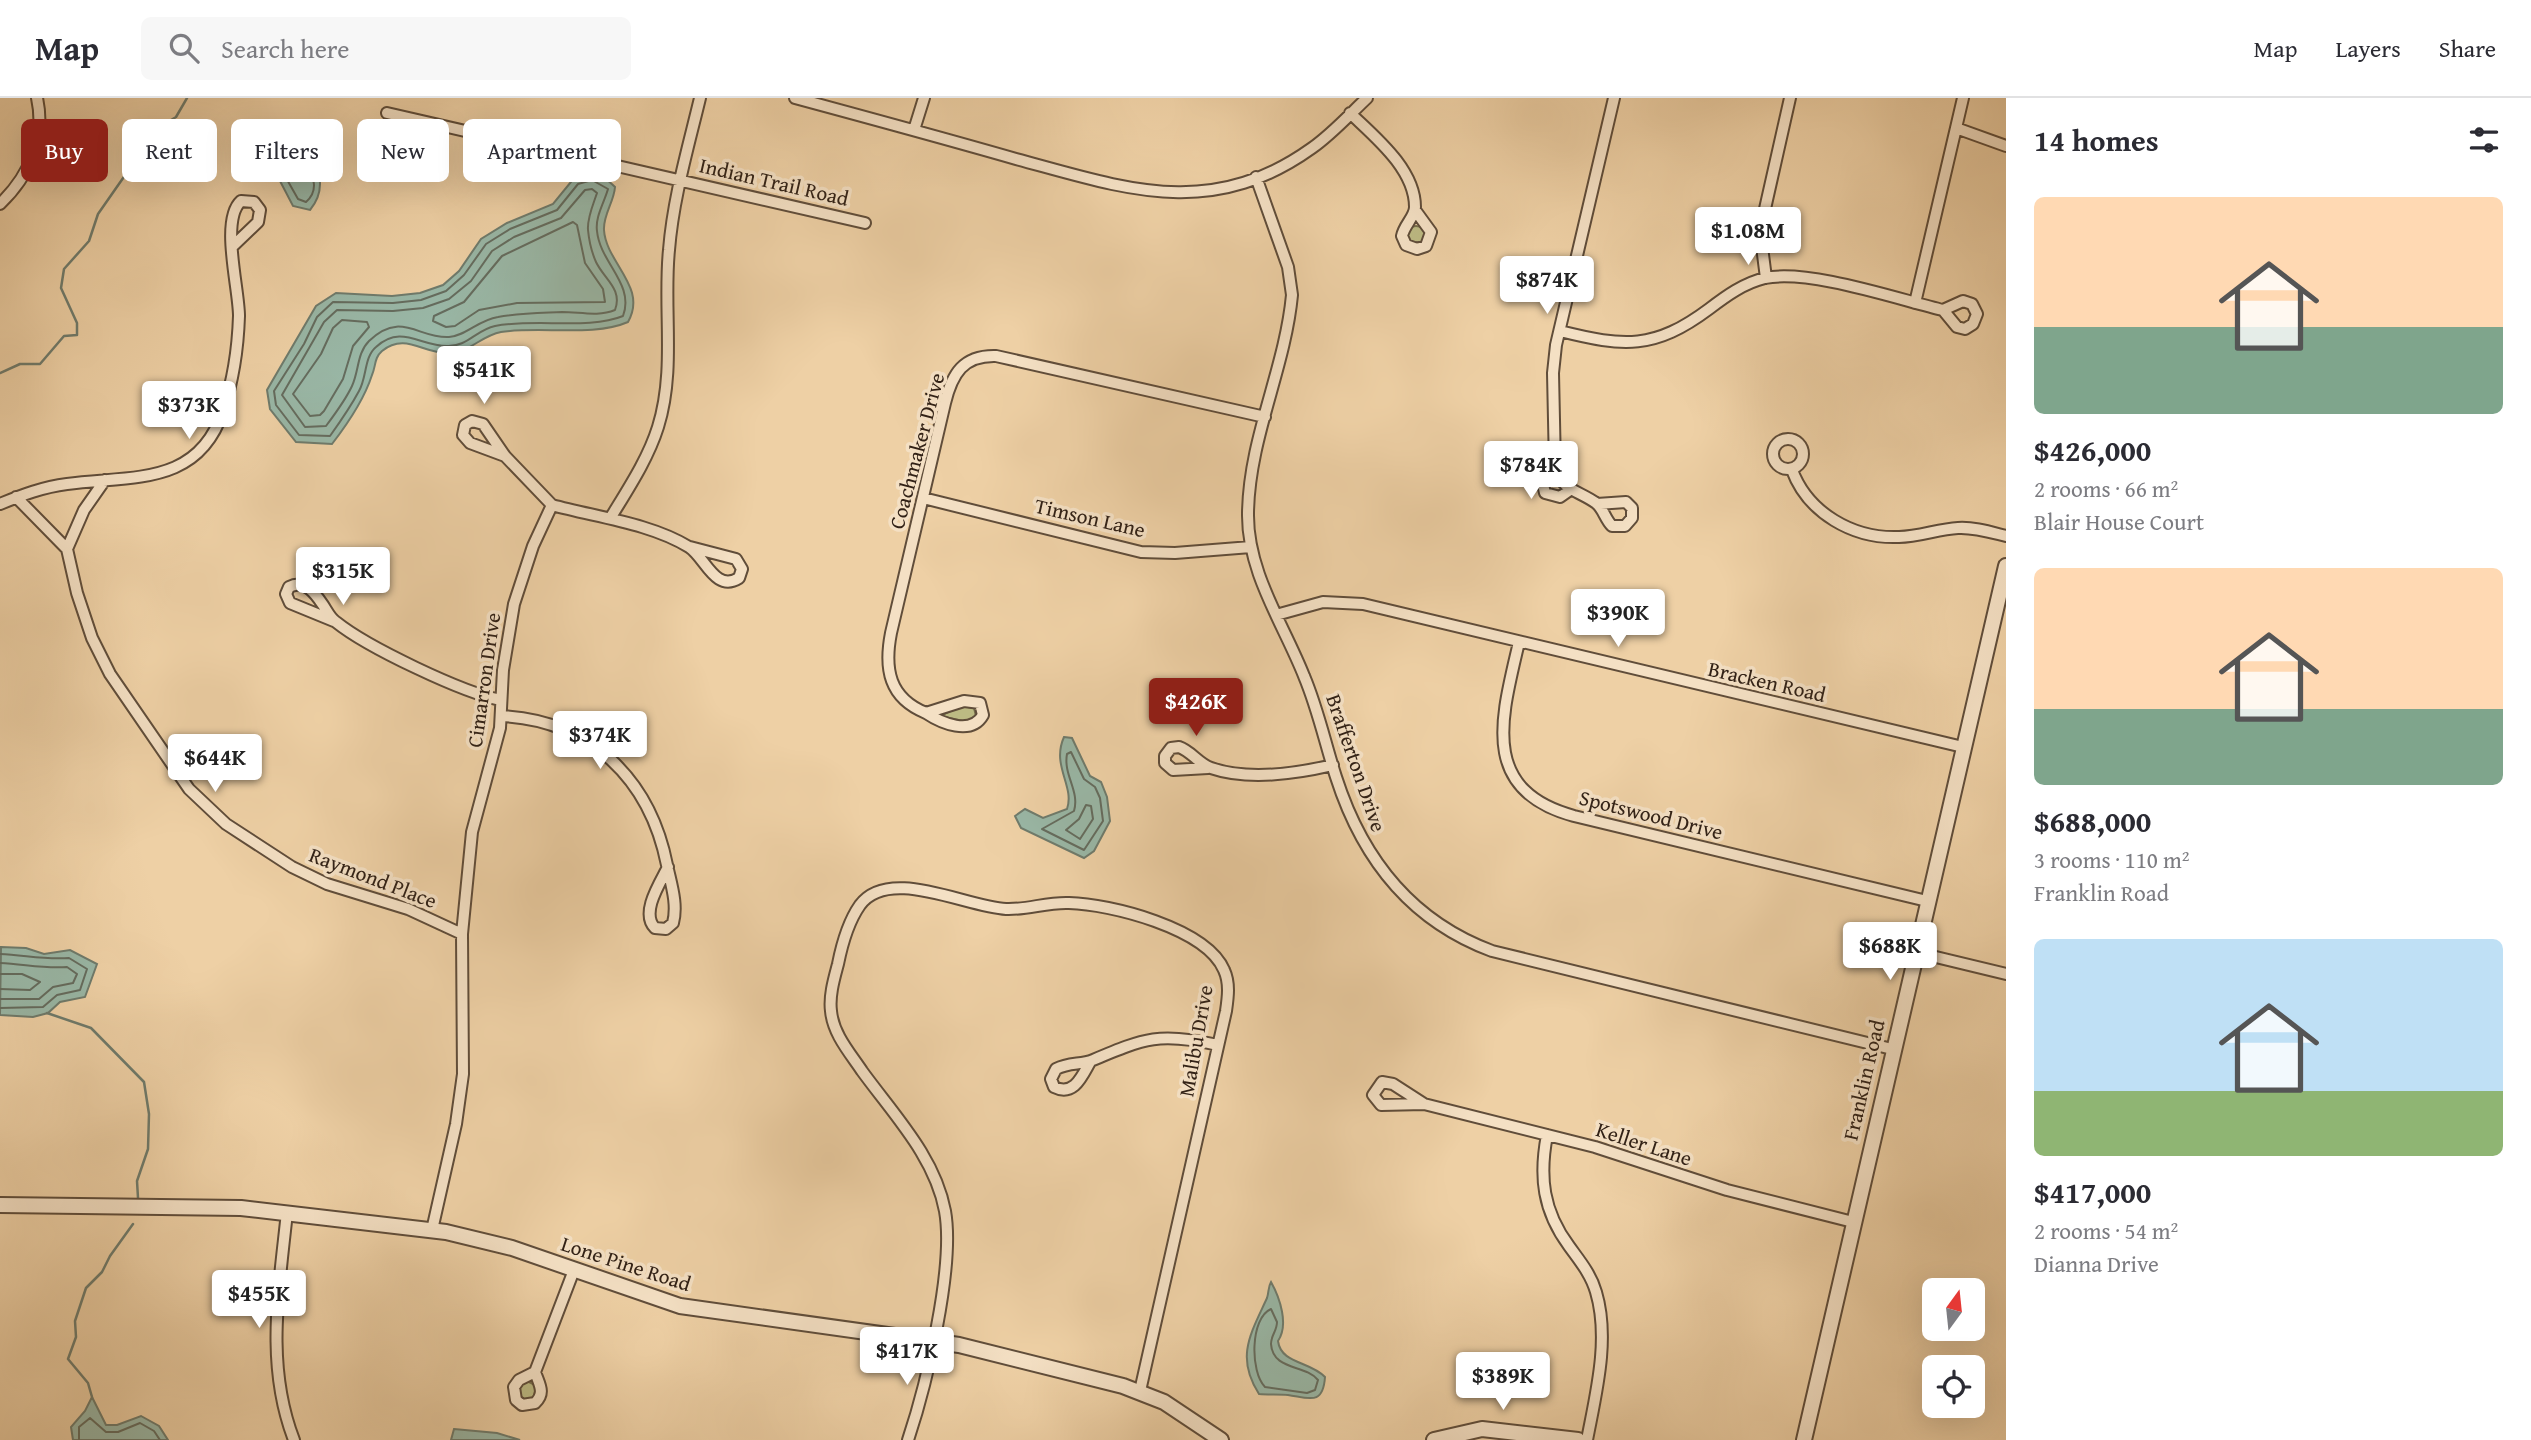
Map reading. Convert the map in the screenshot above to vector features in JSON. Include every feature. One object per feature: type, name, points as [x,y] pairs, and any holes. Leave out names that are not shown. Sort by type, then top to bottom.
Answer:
[{"type":"street","points":[[0,204],[21,181],[34,156],[40,126],[37,98]]},
{"type":"street","points":[[611,517],[645,456],[661,412],[667,371],[669,250],[680,180],[700,98]]},
{"type":"street","points":[[795,98],[1145,192],[1206,191],[1256,177],[1301,156],[1367,98]]},
{"type":"street","points":[[914,130],[924,98]]},
{"type":"street","points":[[1597,504],[1570,490],[1560,479],[1555,467],[1553,373],[1559,331],[1614,98]]},
{"type":"street","points":[[1766,278],[1760,231],[1790,98]]},
{"type":"street","points":[[1915,303],[1963,98]]},
{"type":"street","name":"Indian Trail Road","points":[[387,113],[865,223]]},
{"type":"street","points":[[1350,113],[1398,164],[1409,184],[1415,210]]},
{"type":"street","points":[[1956,128],[2006,146]]},
{"type":"street","name":"Brafferton Drive","points":[[1256,177],[1292,284],[1288,319],[1249,491],[1251,547],[1262,586],[1308,686],[1354,825],[1383,873],[1418,909],[1462,939],[1523,960],[1892,1049]]},
{"type":"street","points":[[0,504],[50,486],[148,476],[170,470],[194,457],[213,434],[228,395],[238,331],[234,245]]},
{"type":"street","points":[[1559,331],[1617,343],[1653,341],[1681,328],[1738,288],[1766,278],[1798,277],[1943,310]]},
{"type":"street","name":"Coachmaker Drive","points":[[926,712],[970,700],[980,703],[983,710],[981,720],[966,726],[945,722],[912,706],[896,691],[887,660],[951,381],[960,367],[975,357],[1006,358],[1265,417]]},
{"type":"street","points":[[505,456],[552,505],[611,517],[690,547],[736,559],[742,569],[739,578],[732,582],[720,579],[690,547]]},
{"type":"street","points":[[1555,467],[1542,480],[1545,493],[1560,497],[1570,490]]},
{"type":"street","points":[[1792,470],[1801,490],[1823,514],[1872,534],[1900,537],[1959,528],[2006,536]]},
{"type":"street","points":[[16,497],[67,548],[84,510],[105,480]]},
{"type":"street","name":"Timson Lane","points":[[923,498],[1141,552],[1175,553],[1251,547]]},
{"type":"street","name":"Cimarron Drive","points":[[432,1230],[456,1124],[463,1074],[462,934],[473,824],[498,740],[506,648],[514,604],[533,545],[552,505]]},
{"type":"street","name":"Raymond Place","points":[[67,548],[83,612],[102,658],[190,789],[212,813],[258,846],[309,876],[348,892],[408,909],[462,934]]},
{"type":"street","name":"Franklin Road","points":[[1804,1440],[1892,1049],[1963,747],[2002,597],[2006,566]]},
{"type":"street","name":"Bracken Road","points":[[1276,615],[1307,604],[1343,602],[1963,747]]},
{"type":"street","points":[[334,621],[388,652],[455,684],[501,700]]},
{"type":"street","name":"Spotswood Drive","points":[[1520,642],[1503,710],[1503,745],[1511,771],[1536,801],[1574,816],[1927,901]]},
{"type":"street","points":[[501,716],[549,723],[576,734],[606,755],[636,787],[650,808],[660,831],[667,867],[675,918],[670,927],[662,929],[651,925],[649,915],[667,867]]},
{"type":"street","points":[[1208,768],[1277,775],[1333,765]]},
{"type":"street","name":"Malibu Drive","points":[[908,1440],[932,1340],[946,1255],[945,1212],[939,1189],[913,1140],[840,1038],[831,1013],[842,945],[850,923],[865,900],[885,888],[904,888],[1002,909],[1059,902],[1095,905],[1157,922],[1203,947],[1224,969],[1228,993],[1218,1045],[1140,1391]]},
{"type":"street","points":[[1915,952],[2006,974]]},
{"type":"street","points":[[1090,1062],[1119,1047],[1146,1040],[1175,1038],[1218,1045]]},
{"type":"street","name":"Keller Lane","points":[[1423,1104],[1547,1135],[1727,1189],[1853,1223]]},
{"type":"street","points":[[1547,1135],[1542,1173],[1546,1202],[1556,1228],[1592,1279],[1600,1307],[1602,1343],[1587,1440]]},
{"type":"street","name":"Lone Pine Road","points":[[0,1205],[218,1207],[432,1230],[492,1242],[645,1296],[702,1311],[932,1340],[1029,1361],[1140,1391],[1174,1408],[1221,1440]]},
{"type":"street","points":[[287,1213],[276,1315],[275,1360],[284,1412],[294,1440]]},
{"type":"street","points":[[535,1372],[573,1270]]},
{"type":"street","points":[[1434,1440],[1482,1429],[1578,1440]]},
{"type":"shaded area","points":[[1416,226],[1422,229],[1425,235],[1422,241],[1416,244],[1410,241],[1407,235],[1410,229]]},
{"type":"shaded area","points":[[961,706],[974,708],[976,716],[968,722],[940,716]]},
{"type":"shaded area","points":[[527,1381],[537,1386],[535,1399],[521,1400],[518,1387]]},
{"type":"water","points":[[281,182],[320,182],[316,201],[310,210],[293,206]]},
{"type":"water","points":[[571,182],[610,182],[615,187],[604,230],[611,253],[630,286],[633,309],[628,322],[599,329],[501,332],[469,347],[448,353],[399,343],[390,346],[378,356],[360,402],[332,444],[296,442],[270,409],[267,390],[316,306],[336,293],[392,296],[420,293],[443,285],[459,271],[481,239],[507,223],[553,204]]},
{"type":"water","points":[[1064,737],[1072,738],[1090,776],[1101,782],[1107,797],[1110,821],[1094,851],[1084,858],[1021,828],[1015,816],[1025,809],[1043,818],[1067,809],[1068,792],[1060,757]]},
{"type":"water","points":[[1,947],[26,948],[44,954],[70,950],[97,964],[85,997],[60,1002],[48,1013],[33,1017],[0,1015]]},
{"type":"water","points":[[1271,1282],[1282,1312],[1283,1327],[1278,1341],[1280,1348],[1290,1358],[1325,1377],[1321,1392],[1314,1398],[1259,1394],[1252,1381],[1248,1368],[1248,1345]]},
{"type":"water","points":[[92,1397],[106,1425],[117,1425],[141,1416],[159,1426],[168,1440],[73,1440],[71,1427],[85,1411]]},
{"type":"water","points":[[454,1429],[497,1433],[520,1440],[451,1440]]},
{"type":"waterway","points":[[0,373],[20,364],[40,364],[64,336],[77,335],[77,323],[61,288],[64,269],[89,241],[98,214],[158,128],[176,117],[187,98]]},
{"type":"waterway","points":[[47,1013],[91,1028],[144,1082],[149,1114],[148,1149],[137,1181],[138,1198]]},
{"type":"waterway","points":[[92,1397],[88,1383],[68,1359],[76,1337],[75,1321],[86,1288],[102,1272],[133,1224]]}]
